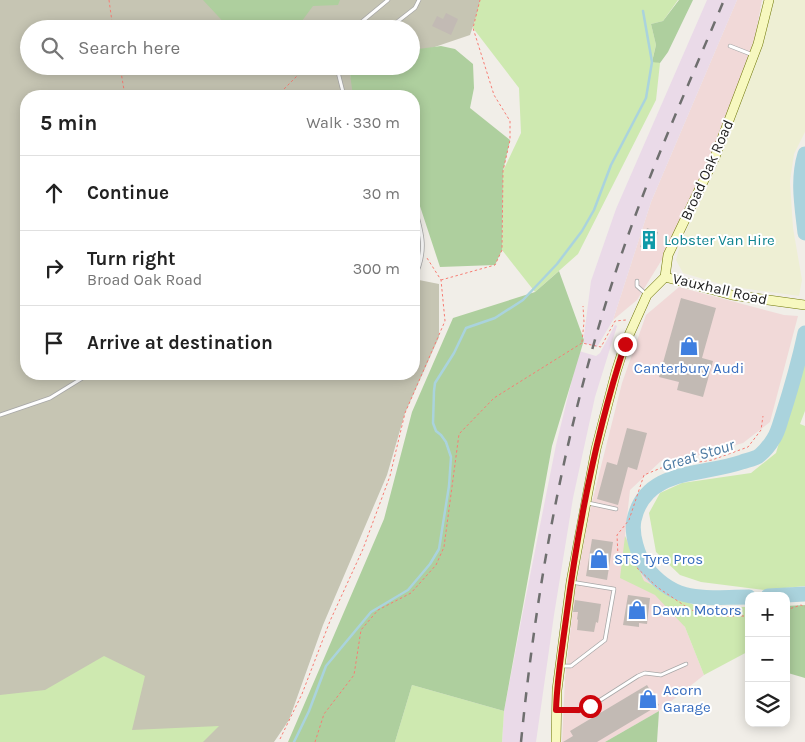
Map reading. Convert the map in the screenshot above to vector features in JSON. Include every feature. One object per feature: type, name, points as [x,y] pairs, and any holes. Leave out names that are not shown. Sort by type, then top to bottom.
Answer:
[{"type":"street","name":"Broad Oak Road","points":[[665,277],[668,255],[715,157],[754,55],[766,17],[769,0]]},
{"type":"street","points":[[556,742],[556,710],[560,666],[571,582],[585,502],[610,395],[625,344],[635,320],[647,295],[665,277]]},
{"type":"street","name":"Vauxhall Road","points":[[665,277],[732,295],[805,305]]},
{"type":"lane","points":[[364,20],[388,0]]},
{"type":"lane","points":[[400,20],[415,8],[419,0]]},
{"type":"lane","points":[[730,46],[754,55]]},
{"type":"lane","points":[[340,75],[343,90]]},
{"type":"lane","points":[[420,225],[423,251],[420,264]]},
{"type":"lane","points":[[637,281],[637,286],[647,295]]},
{"type":"lane","points":[[0,414],[50,398],[79,380]]},
{"type":"lane","points":[[585,502],[616,510]]},
{"type":"lane","points":[[560,666],[571,666],[605,640],[614,589],[571,582]]},
{"type":"lane","points":[[556,710],[579,710],[590,706],[638,676],[645,673],[662,675],[686,664]]},
{"type":"path","points":[[109,0],[112,20]]},
{"type":"path","points":[[441,280],[495,265],[502,250],[502,171],[510,140],[510,121],[494,95],[473,28],[480,0]]},
{"type":"path","points":[[122,75],[124,90]]},
{"type":"path","points":[[283,90],[298,75]]},
{"type":"path","points":[[420,378],[445,321],[441,280],[423,251]]},
{"type":"path","points":[[582,343],[583,306]]},
{"type":"path","points":[[315,742],[324,714],[354,675],[361,630],[378,610],[411,593],[436,565],[444,547],[459,434],[494,398],[582,343],[601,347],[615,321],[635,320]]},
{"type":"path","points":[[280,739],[302,694],[330,621],[363,549],[390,476],[405,413],[419,380]]},
{"type":"path","points":[[745,616],[719,616],[691,610],[656,587],[632,562],[618,556],[617,536],[629,520],[644,475],[661,468],[712,460],[748,447],[761,430],[763,416]]},
{"type":"path","points":[[790,609],[801,605],[805,606]]},
{"type":"shaded area","points":[[0,0],[482,0],[470,35],[420,52],[420,20],[20,20],[20,75],[350,75],[354,90],[20,90],[20,380],[420,380],[405,413],[387,475],[323,625],[289,720],[274,742],[0,742]]},
{"type":"shaded area","points":[[707,0],[737,0],[651,202],[613,320],[597,347],[583,343],[591,281],[616,209]]},
{"type":"shaded area","points":[[737,0],[762,0],[755,38],[712,156],[666,253],[637,300],[613,320],[651,202]]},
{"type":"shaded area","points":[[771,0],[805,0],[805,132],[794,154],[790,181],[793,228],[802,280],[799,296],[727,286],[683,273],[676,260],[681,242],[717,166],[748,84],[765,36]]},
{"type":"shaded area","points":[[420,280],[439,284],[439,337],[420,379]]},
{"type":"shaded area","points":[[679,287],[784,315],[798,316],[770,422],[743,443],[696,456],[661,461],[630,490],[625,536],[685,627],[704,675],[659,711],[605,742],[562,742],[565,679],[575,591],[589,514],[622,383],[646,315]]},
{"type":"shaded area","points":[[615,325],[617,326],[595,397],[573,498],[536,742],[502,742],[504,711],[524,606],[556,445],[579,351],[596,356],[600,353]]},
{"type":"green space","points":[[203,0],[340,0],[338,5],[313,6],[303,20],[222,20]]},
{"type":"green space","points":[[480,0],[678,0],[663,21],[651,24],[656,45],[652,61],[660,63],[656,100],[578,254],[535,292],[502,250],[503,171],[521,133],[519,88],[473,28]]},
{"type":"green space","points":[[679,0],[693,0],[668,52],[660,63],[652,62],[656,45],[651,24],[663,21]]},
{"type":"green space","points":[[441,46],[455,49],[473,64],[474,88],[470,108],[510,140],[503,171],[502,250],[495,265],[440,267],[420,206],[420,90],[352,90],[350,75],[420,75],[420,49]]},
{"type":"green space","points":[[559,271],[584,340],[552,446],[504,711],[412,685],[395,742],[288,742],[384,519],[412,412],[453,318],[535,292]]},
{"type":"green space","points":[[805,354],[805,411],[800,424],[805,426],[805,586],[765,590],[701,582],[680,575],[656,552],[649,513],[660,493],[682,483],[751,473],[776,453]]},
{"type":"green space","points":[[625,536],[644,581],[698,607],[745,607],[745,653],[704,675],[685,627],[655,595],[620,578]]},
{"type":"green space","points":[[805,605],[805,678],[790,674],[790,606]]},
{"type":"green space","points":[[104,656],[145,676],[132,730],[219,726],[203,742],[0,742],[0,695],[45,690]]},
{"type":"green space","points":[[412,685],[504,711],[502,742],[395,742]]},
{"type":"green space","points":[[659,711],[657,742],[605,742]]},
{"type":"building","points":[[446,13],[458,19],[451,35],[432,26],[437,16],[443,19]]},
{"type":"building","name":"Lobster Van Hire","points":[[647,228],[658,232],[652,251],[640,247]]},
{"type":"building","name":"Canterbury Audi","points":[[681,298],[716,308],[702,358],[713,361],[703,397],[677,390],[679,382],[659,377]]},
{"type":"building","points":[[627,428],[647,433],[637,470],[628,467],[618,505],[597,499],[607,462],[617,465]]},
{"type":"building","name":"STS Tyre Pros","points":[[592,539],[613,542],[607,580],[586,576]]},
{"type":"building","name":"Dawn Motors","points":[[628,595],[650,598],[647,624],[639,623],[639,627],[623,625]]},
{"type":"building","points":[[575,600],[601,604],[598,623],[596,622],[594,632],[577,630],[578,612],[573,612]]},
{"type":"building","points":[[647,685],[659,705],[597,742],[563,742],[573,736],[570,731]]},
{"type":"waterway","points":[[294,742],[309,711],[326,666],[371,612],[408,590],[430,564],[439,549],[449,486],[451,457],[446,442],[436,431],[433,423],[435,383],[454,353],[466,328],[495,318],[523,300],[557,264],[582,231],[594,210],[611,165],[646,98],[652,62],[643,11]]},
{"type":"waterway","name":"Great Stour","points":[[805,154],[801,174],[805,233]]},
{"type":"waterway","name":"Great Stour","points":[[745,597],[705,598],[680,593],[669,588],[657,579],[643,562],[634,538],[634,520],[640,503],[650,491],[662,482],[751,459],[758,456],[770,445],[779,428],[805,333]]},
{"type":"waterway","name":"Great Stour","points":[[790,595],[805,594]]},
{"type":"railway","points":[[521,742],[535,623],[555,505],[581,389],[615,274],[639,205],[724,0]]},
{"type":"place","name":"Lobster Van Hire","points":[[649,240]]},
{"type":"place","name":"Canterbury Audi","points":[[689,346]]},
{"type":"place","name":"STS Tyre Pros","points":[[599,559]]},
{"type":"place","name":"Dawn Motors","points":[[637,610]]},
{"type":"place","name":"Acorn Garage","points":[[648,699]]},
{"type":"route","points":[[590,706],[572,711],[556,710],[557,690],[571,582],[581,524],[596,449],[625,344]]}]
